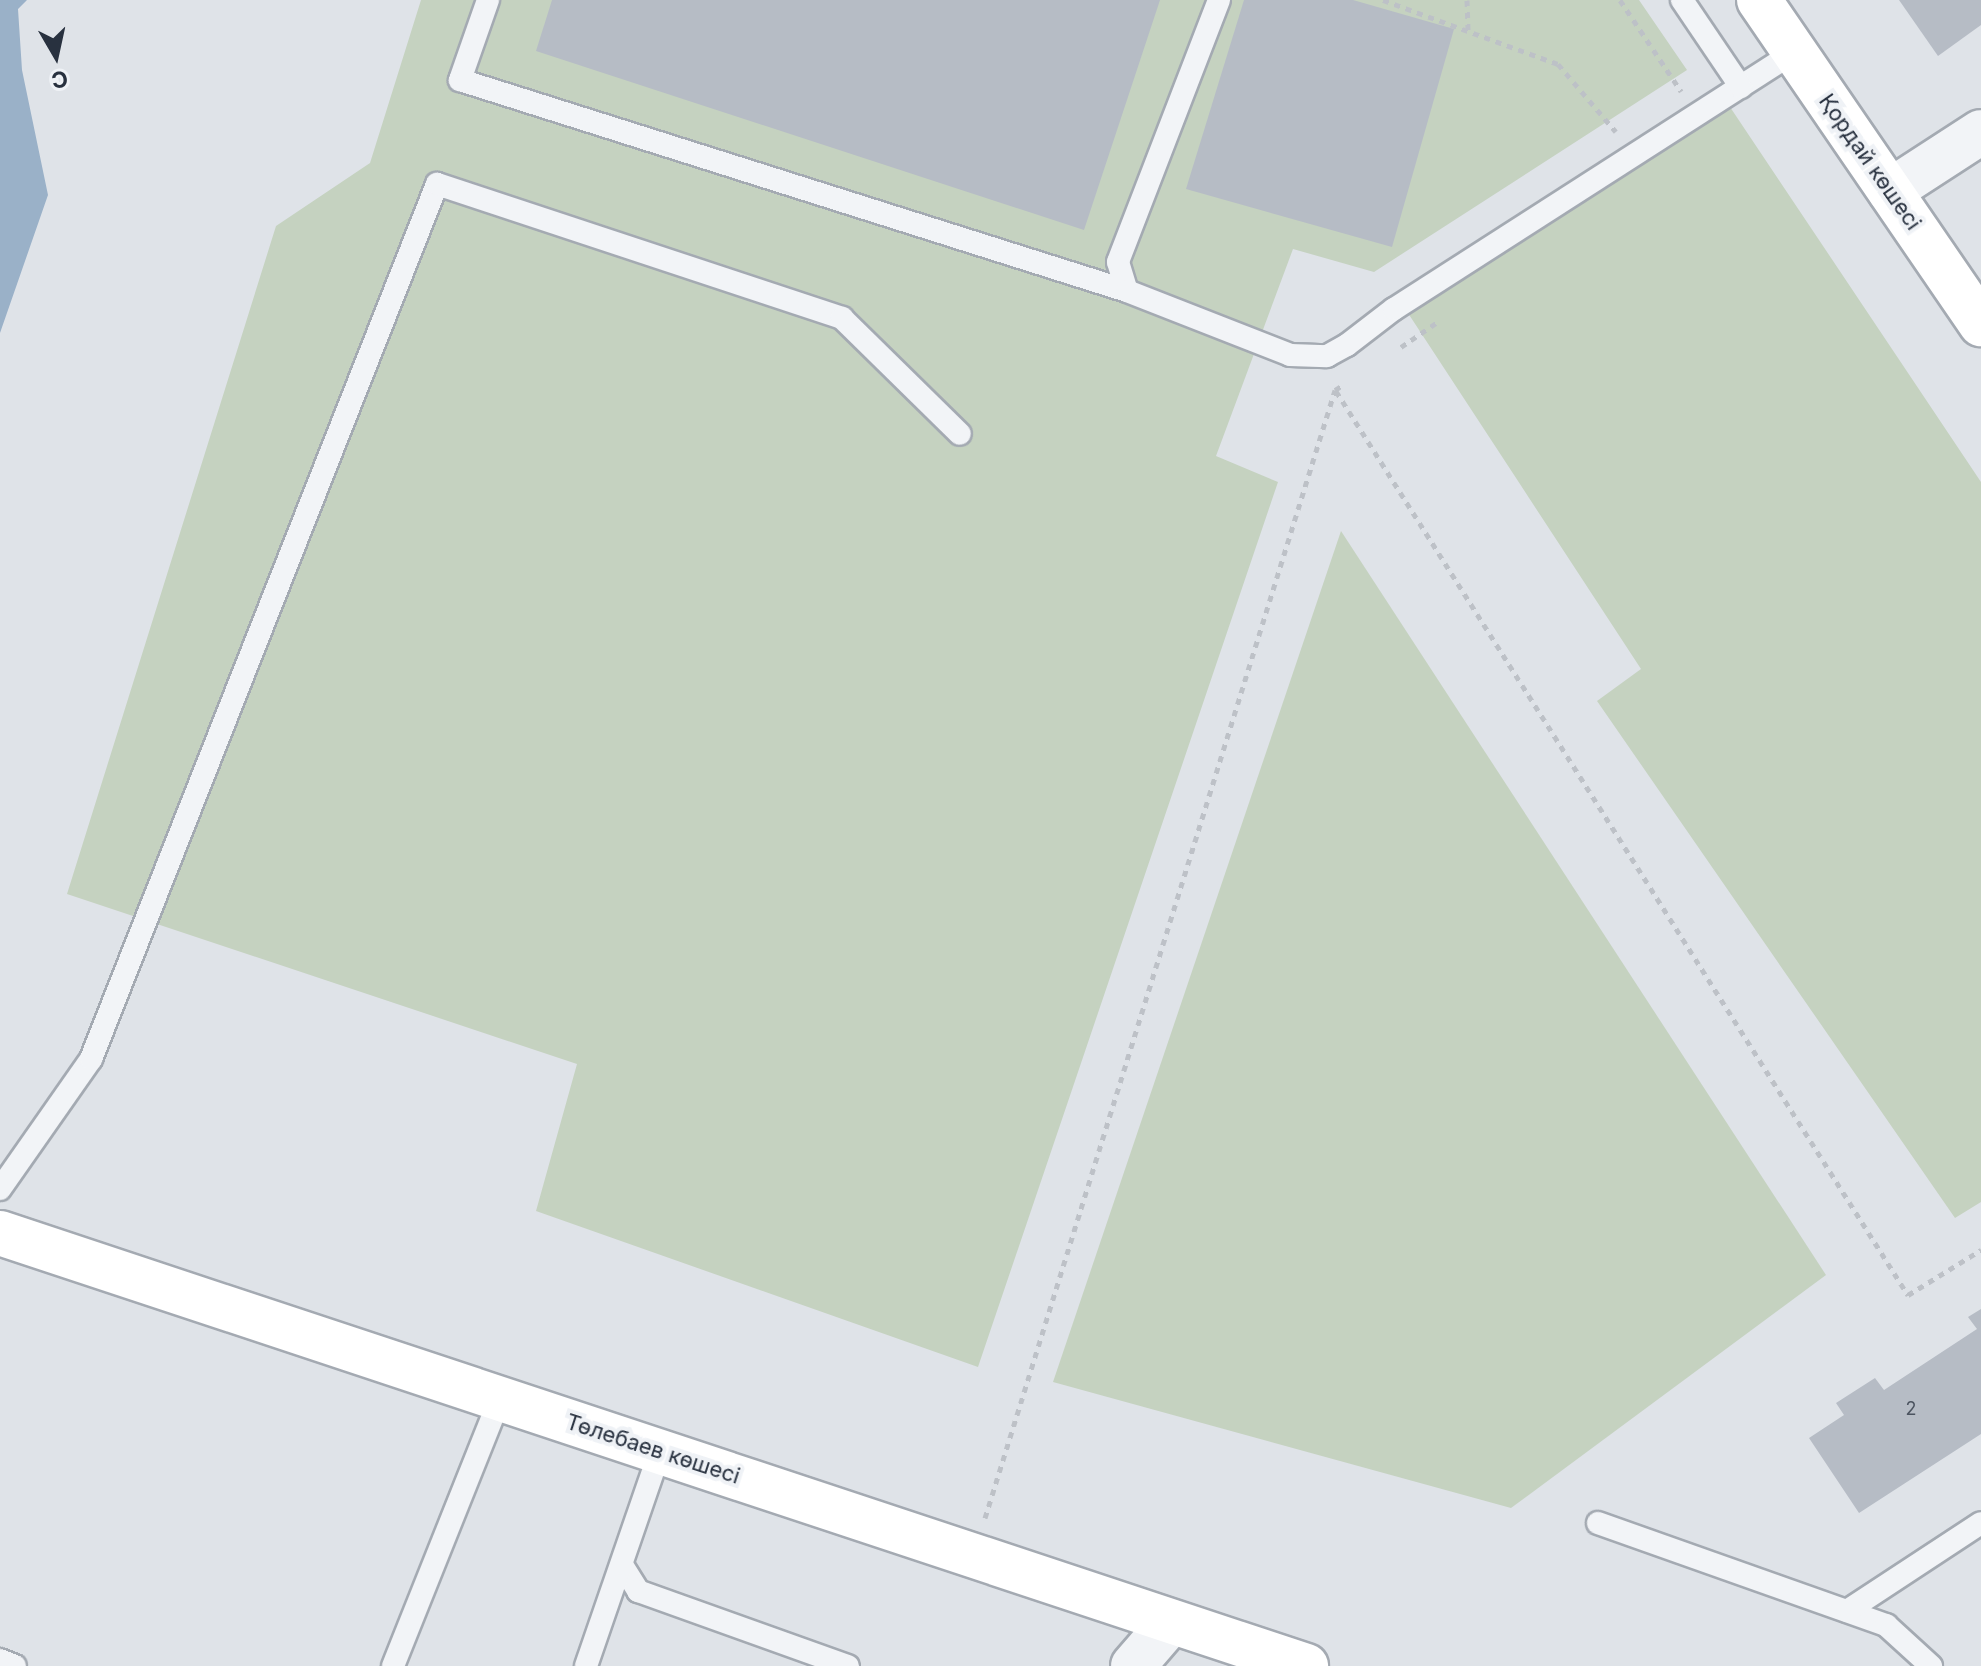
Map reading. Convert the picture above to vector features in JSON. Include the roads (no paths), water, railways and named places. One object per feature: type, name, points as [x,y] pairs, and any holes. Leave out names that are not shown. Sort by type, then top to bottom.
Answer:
[{"type":"street","name":"Қордай көшесі","points":[[1759,0],[1981,324]]},
{"type":"street","points":[[1890,191],[1981,132]]},
{"type":"street","name":"Төлебаев көшесі","points":[[0,1233],[1306,1666]]},
{"type":"street","points":[[1133,1666],[1171,1622]]},
{"type":"lane","points":[[488,0],[460,80],[1127,291],[1290,355],[1327,356],[1794,52]]},
{"type":"lane","points":[[1127,291],[1118,262],[1219,0]]},
{"type":"lane","points":[[1682,0],[1741,87]]},
{"type":"lane","points":[[0,1189],[91,1059],[437,184],[842,318],[960,434]]},
{"type":"lane","points":[[393,1666],[500,1398]]},
{"type":"lane","points":[[586,1666],[660,1451]]},
{"type":"lane","points":[[1598,1523],[1886,1625],[1931,1666]]},
{"type":"lane","points":[[1847,1611],[1981,1523]]},
{"type":"lane","points":[[622,1565],[638,1591],[848,1666]]},
{"type":"lane","points":[[0,1660],[15,1666]]},
{"type":"water","points":[[0,0],[27,0],[18,9],[22,70],[48,195],[0,333]]}]
